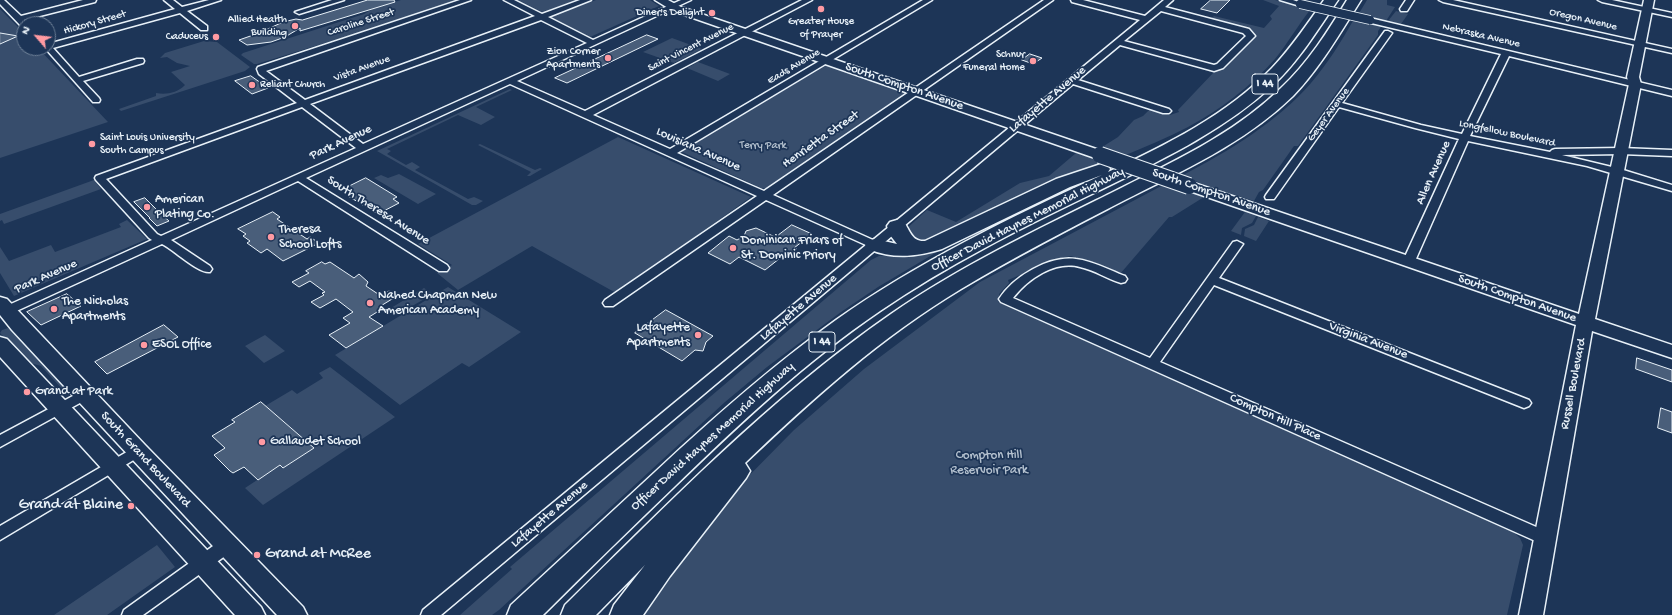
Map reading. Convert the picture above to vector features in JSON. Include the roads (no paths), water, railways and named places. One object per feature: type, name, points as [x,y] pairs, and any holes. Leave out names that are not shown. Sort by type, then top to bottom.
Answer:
[{"type":"highway","name":"Officer David Haynes Memorial Highway","points":[[522,615],[707,439],[754,397],[833,334],[872,307],[947,260],[1176,145],[1234,109],[1269,80],[1294,52],[1331,0]]},
{"type":"highway","name":"Officer David Haynes Memorial Highway","points":[[576,615],[723,468],[780,414],[821,378],[900,318],[945,289],[1014,249],[1170,171],[1249,124],[1286,93],[1301,78],[1320,53],[1354,0]]},
{"type":"highway","points":[[875,245],[896,250],[923,248],[947,240],[1078,177],[1176,145]]},
{"type":"highway","points":[[897,226],[899,234],[904,241],[923,248]]},
{"type":"highway","points":[[625,615],[660,567],[743,464],[780,414]]},
{"type":"main road","name":"South Compton Avenue","points":[[660,0],[672,7],[1672,352]]},
{"type":"main road","name":"Russell Boulevard","points":[[1531,615],[1586,322],[1621,151],[1636,84],[1642,79],[1644,45],[1652,5]]},
{"type":"main road","name":"South Grand Boulevard","points":[[3,307],[137,452],[294,615]]},
{"type":"main road","points":[[0,344],[252,615]]},
{"type":"street","points":[[0,0],[17,16]]},
{"type":"street","points":[[39,16],[92,0]]},
{"type":"street","points":[[168,0],[204,28]]},
{"type":"street","name":"Hickory Street","points":[[56,45],[217,0]]},
{"type":"street","points":[[299,12],[340,0]]},
{"type":"street","name":"Caroline Street","points":[[304,103],[261,71],[262,68],[467,0]]},
{"type":"street","points":[[508,0],[593,43]]},
{"type":"street","name":"Vista Avenue","points":[[162,240],[153,236],[100,178],[587,0]]},
{"type":"street","name":"Park Avenue","points":[[3,307],[162,240],[687,0]]},
{"type":"street","name":"Saint Vincent Avenue","points":[[585,115],[808,0]]},
{"type":"street","name":"Eads Avenue","points":[[670,153],[928,0]]},
{"type":"street","name":"Henrietta Street","points":[[609,303],[1049,0]]},
{"type":"street","points":[[1075,0],[1146,19]]},
{"type":"street","name":"Lafayette Avenue","points":[[429,615],[1169,0]]},
{"type":"street","name":"Nebraska Avenue","points":[[1284,0],[1672,93]]},
{"type":"street","points":[[1404,9],[1410,0]]},
{"type":"street","name":"Oregon Avenue","points":[[1443,0],[1672,51]]},
{"type":"street","points":[[1602,0],[1652,5],[1672,14]]},
{"type":"street","points":[[1118,42],[1214,68],[1220,66],[1251,36],[1250,33],[1159,8]]},
{"type":"street","name":"Geyer Avenue","points":[[1270,197],[1388,33]]},
{"type":"street","name":"Allen Avenue","points":[[1409,261],[1464,137],[1506,53]]},
{"type":"street","points":[[56,56],[96,100]]},
{"type":"street","points":[[77,80],[140,61]]},
{"type":"street","name":"Louisiana Avenue","points":[[510,81],[875,245]]},
{"type":"street","points":[[1071,81],[1166,111]]},
{"type":"street","points":[[304,103],[362,148]]},
{"type":"street","name":"Longfellow Boulevard","points":[[1337,104],[1400,122],[1617,171],[1672,188]]},
{"type":"street","points":[[1538,152],[1621,151],[1672,153]]},
{"type":"street","name":"South Theresa Avenue","points":[[298,178],[443,268]]},
{"type":"street","points":[[162,240],[173,245],[206,269]]},
{"type":"street","points":[[1152,364],[1237,244]]},
{"type":"street","name":"Compton Hill Place","points":[[1121,279],[1080,263],[1070,261],[1063,262],[1033,273],[1024,279],[1005,298],[1545,538]]},
{"type":"street","name":"Virginia Avenue","points":[[1212,280],[1524,403]]},
{"type":"street","points":[[0,442],[84,395]]},
{"type":"street","points":[[0,534],[137,452]]},
{"type":"street","points":[[130,615],[226,546]]},
{"type":"place","name":"Greater House of Prayer","points":[[821,9]]},
{"type":"place","name":"Diner's Delight","points":[[712,13]]},
{"type":"place","name":"Allied Health Building","points":[[295,26]]},
{"type":"place","name":"Caduceus","points":[[216,37]]},
{"type":"place","name":"Zion Corner Apartments","points":[[608,58]]},
{"type":"place","name":"Schnur Funeral Home","points":[[1033,61]]},
{"type":"place","name":"Reliant Church","points":[[252,85]]},
{"type":"place","name":"Saint Louis University South Campus","points":[[92,144]]},
{"type":"place","name":"American Plating Co.","points":[[147,207]]},
{"type":"place","name":"Theresa School Lofts","points":[[271,237]]},
{"type":"place","name":"Dominican Friars of St. Dominic Priory","points":[[733,248]]},
{"type":"place","name":"Nahed Chapman New American Academy","points":[[370,303]]},
{"type":"place","name":"The Nicholas Apartments","points":[[54,309]]},
{"type":"place","name":"Lafayette Apartments","points":[[698,335]]},
{"type":"place","name":"ESOL Office","points":[[144,345]]},
{"type":"place","name":"Grand at Park","points":[[27,392]]},
{"type":"place","name":"Gallaudet School","points":[[262,442]]},
{"type":"place","name":"Grand at Blaine","points":[[131,506]]},
{"type":"place","name":"Grand at McRee","points":[[257,555]]},
{"type":"park label","name":"Terry Park","points":[[763,146]]},
{"type":"park label","name":"Compton Hill Reservoir Park","points":[[989,464]]}]
